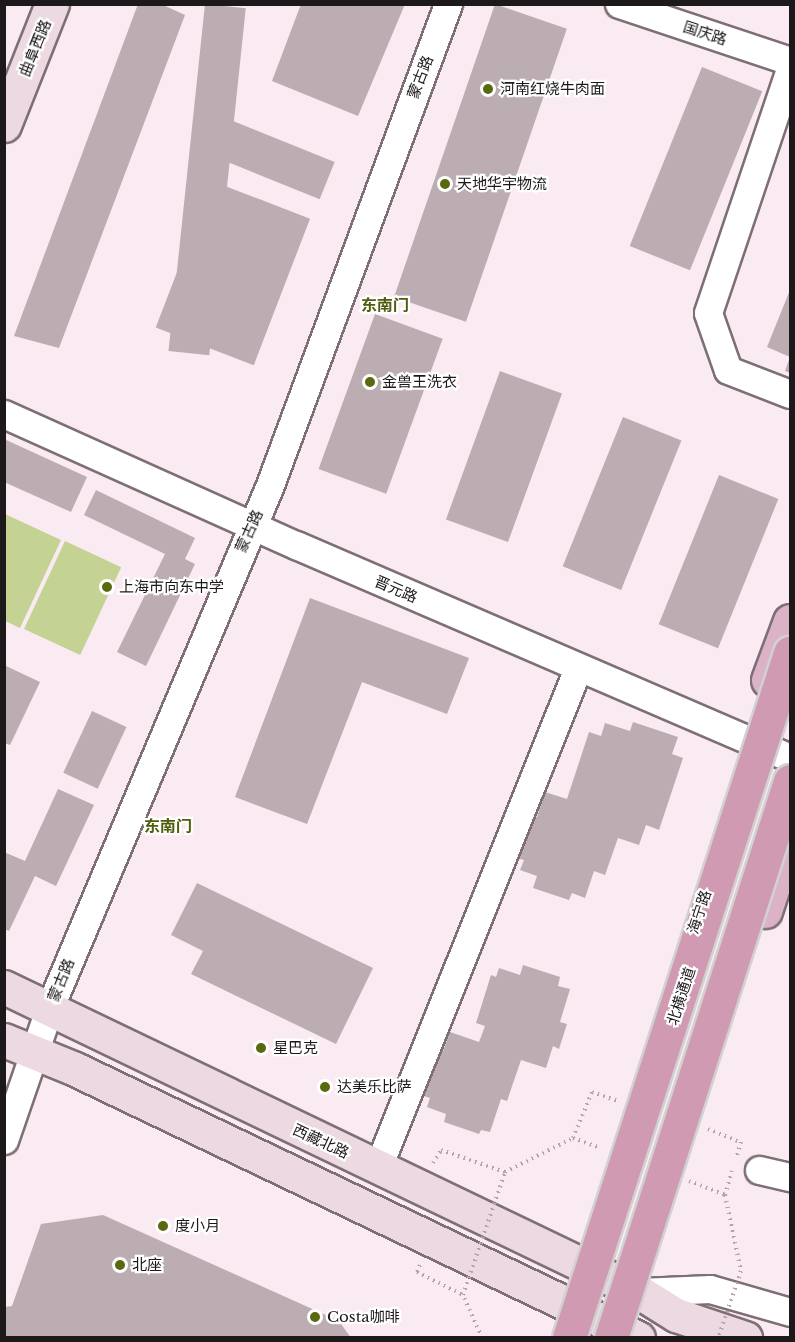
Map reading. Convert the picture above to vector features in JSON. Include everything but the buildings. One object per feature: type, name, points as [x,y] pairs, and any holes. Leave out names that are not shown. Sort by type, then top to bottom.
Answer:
[{"type":"highway","name":"北横通道","points":[[569,1338],[790,653]]},
{"type":"highway","points":[[626,1336],[790,781]]},
{"type":"main road","name":"曲阜西路","points":[[4,125],[52,4]]},
{"type":"main road","name":"海宁路","points":[[555,1338],[739,791],[763,693],[790,621]]},
{"type":"main road","points":[[18,1046],[566,1305],[626,1336],[693,1124],[790,835]]},
{"type":"main road","name":"西藏北路","points":[[4,987],[639,1292],[689,1321],[745,1338]]},
{"type":"street","name":"蒙古路","points":[[4,1140],[18,1046],[49,1009],[252,526],[448,4]]},
{"type":"street","name":"国庆路","points":[[619,4],[790,60]]},
{"type":"street","points":[[790,69],[708,313],[728,370],[790,394]]},
{"type":"street","name":"晋元路","points":[[4,414],[252,526],[790,758]]},
{"type":"street","points":[[378,1167],[578,668]]},
{"type":"street","points":[[759,1170],[790,1177]]},
{"type":"street","name":"西藏北路","points":[[639,1292],[710,1289],[790,1312]]},
{"type":"path","points":[[463,1295],[505,1172],[573,1138],[592,1092]]},
{"type":"path","points":[[693,1124],[741,1142]]},
{"type":"path","points":[[573,1138],[606,1150]]},
{"type":"path","points":[[441,1150],[505,1172]]},
{"type":"path","points":[[682,1179],[725,1195],[741,1271],[718,1338]]},
{"type":"path","points":[[417,1272],[463,1295],[482,1338]]},
{"type":"green space","points":[[5,514],[61,540],[20,628],[5,621]]},
{"type":"green space","points":[[65,541],[121,567],[80,655],[24,629]]},
{"type":"place","name":"河南红烧牛肉面","points":[[488,89]]},
{"type":"place","name":"天地华宇物流","points":[[445,184]]},
{"type":"place","name":"金兽王洗衣","points":[[370,382]]},
{"type":"place","name":"上海市向东中学","points":[[107,587]]},
{"type":"place","name":"星巴克","points":[[261,1048]]},
{"type":"place","name":"达美乐比萨","points":[[325,1087]]},
{"type":"place","name":"度小月","points":[[163,1226]]},
{"type":"place","name":"北座","points":[[120,1265]]},
{"type":"place","name":"Costa咖啡","points":[[315,1317]]},
{"type":"district","name":"东南门","points":[[385,305]]},
{"type":"district","name":"东南门","points":[[168,826]]}]
